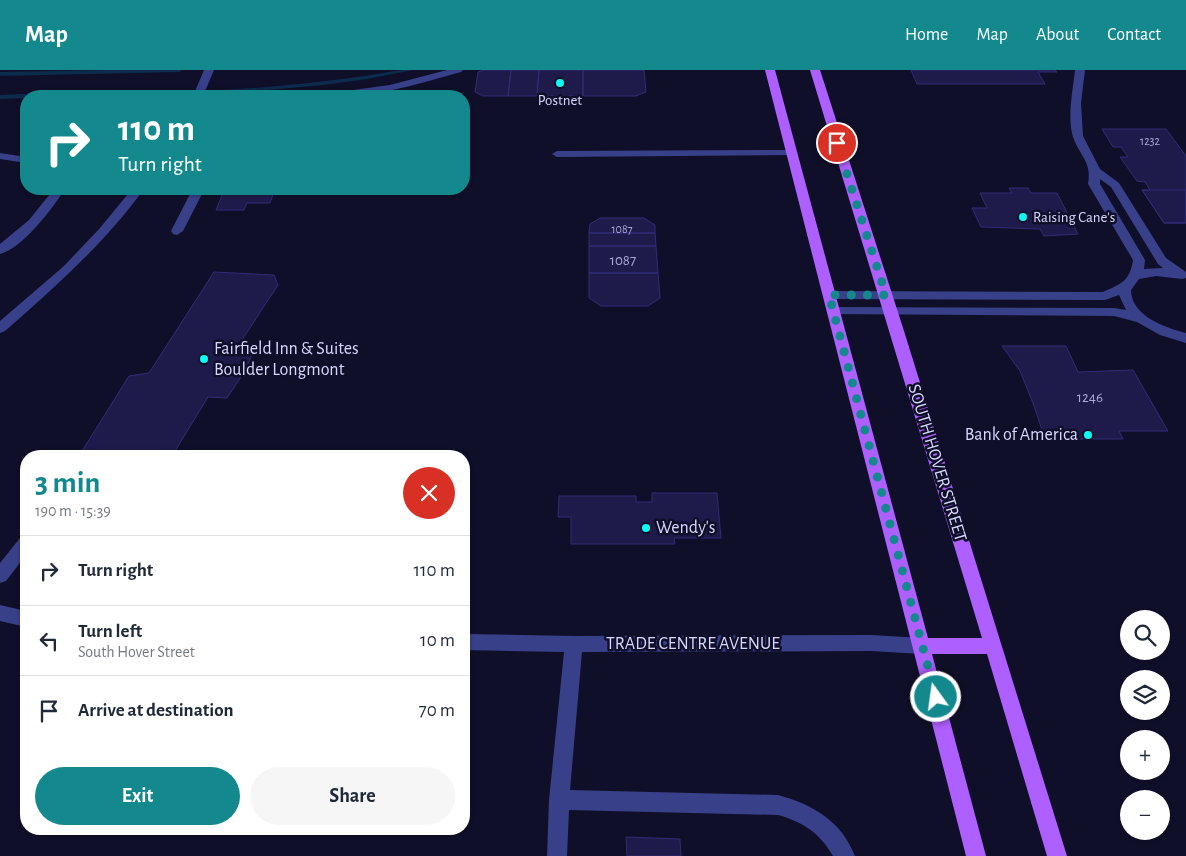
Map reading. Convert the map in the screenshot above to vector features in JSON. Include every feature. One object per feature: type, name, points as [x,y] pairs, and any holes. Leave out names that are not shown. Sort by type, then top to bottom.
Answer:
[{"type":"main road","points":[[770,70],[976,856]]},
{"type":"main road","name":"SOUTH HOVER STREET","points":[[815,70],[886,295],[1057,856]]},
{"type":"main road","points":[[922,646],[993,646]]},
{"type":"street","points":[[371,90],[398,86],[458,70]]},
{"type":"street","points":[[1080,70],[1076,103],[1078,136],[1096,171],[1114,185],[1162,261],[1184,276]]},
{"type":"street","points":[[201,90],[208,73]]},
{"type":"street","points":[[557,154],[792,153]]},
{"type":"street","points":[[0,156],[20,159]]},
{"type":"street","points":[[1096,171],[1094,184],[1140,260],[1138,274]]},
{"type":"street","points":[[0,250],[35,223],[45,212],[55,195]]},
{"type":"street","points":[[0,328],[68,268],[104,231],[133,195]]},
{"type":"street","points":[[177,231],[195,195]]},
{"type":"street","points":[[1184,276],[1166,272],[1138,274],[1129,280],[1126,287],[1126,300],[1134,312],[1143,319],[1165,332],[1180,336],[1186,344]]},
{"type":"street","points":[[829,295],[1105,296],[1126,287]]},
{"type":"street","points":[[834,311],[1114,312],[1143,319]]},
{"type":"street","points":[[0,576],[20,551]]},
{"type":"street","points":[[0,613],[20,618]]},
{"type":"street","name":"TRADE CENTRE AVENUE","points":[[470,642],[574,644],[871,643],[922,646]]},
{"type":"street","points":[[557,856],[559,800],[574,644]]},
{"type":"street","points":[[559,800],[778,806],[797,810],[813,817],[830,833],[845,856]]},
{"type":"building","points":[[484,70],[511,70],[508,96],[483,96],[475,92],[478,72]]},
{"type":"building","points":[[511,70],[539,70],[537,96],[508,96]]},
{"type":"building","name":"Postnet","points":[[539,70],[583,70],[583,96],[537,96]]},
{"type":"building","points":[[583,70],[644,70],[646,92],[636,96],[583,96]]},
{"type":"building","points":[[911,70],[1055,70],[1057,72],[1038,72],[1045,84],[917,84]]},
{"type":"building","points":[[1102,129],[1166,129],[1186,156],[1186,223],[1164,223],[1142,190],[1150,190],[1145,182],[1137,181],[1120,157],[1128,157],[1121,147],[1113,147]]},
{"type":"building","name":"Raising Cane's","points":[[1009,188],[1028,188],[1031,193],[1057,193],[1078,234],[1044,236],[1040,229],[981,227],[972,208],[987,208],[980,193],[1012,193]]},
{"type":"building","points":[[1142,190],[1186,190],[1186,223],[1164,223]]},
{"type":"building","points":[[222,195],[273,195],[270,203],[247,203],[244,210],[216,210]]},
{"type":"building","points":[[600,218],[644,218],[655,225],[655,233],[589,233],[590,224]]},
{"type":"building","points":[[589,233],[655,233],[656,246],[589,246]]},
{"type":"building","points":[[589,246],[656,246],[658,273],[589,273]]},
{"type":"building","name":"Fairfield Inn & Suites Boulder Longmont","points":[[214,272],[274,275],[278,285],[238,346],[255,347],[245,371],[227,398],[208,397],[176,450],[83,450],[129,376],[149,373]]},
{"type":"building","points":[[589,273],[658,273],[660,298],[648,306],[601,306],[589,298]]},
{"type":"building","points":[[1002,346],[1066,346],[1078,372],[1133,370],[1168,431],[1119,431],[1123,439],[1045,439],[1020,371]]},
{"type":"building","name":"Wendy's","points":[[652,493],[717,493],[721,538],[674,538],[675,544],[571,544],[571,517],[558,517],[559,496],[636,496],[636,502],[652,502]]},
{"type":"building","points":[[626,837],[680,839],[681,856],[627,856]]},
{"type":"waterway","points":[[0,74],[179,70]]},
{"type":"waterway","points":[[258,90],[323,84],[410,70]]},
{"type":"waterway","points":[[0,97],[20,96]]},
{"type":"place","name":"Postnet","points":[[560,83]]},
{"type":"place","name":"Raising Cane's","points":[[1023,217]]},
{"type":"place","name":"Fairfield Inn & Suites Boulder Longmont","points":[[204,359]]},
{"type":"place","name":"Bank of America","points":[[1088,435]]},
{"type":"place","name":"Wendy's","points":[[646,528]]},
{"type":"route","points":[[837,143],[886,295],[829,295],[936,697]]}]
